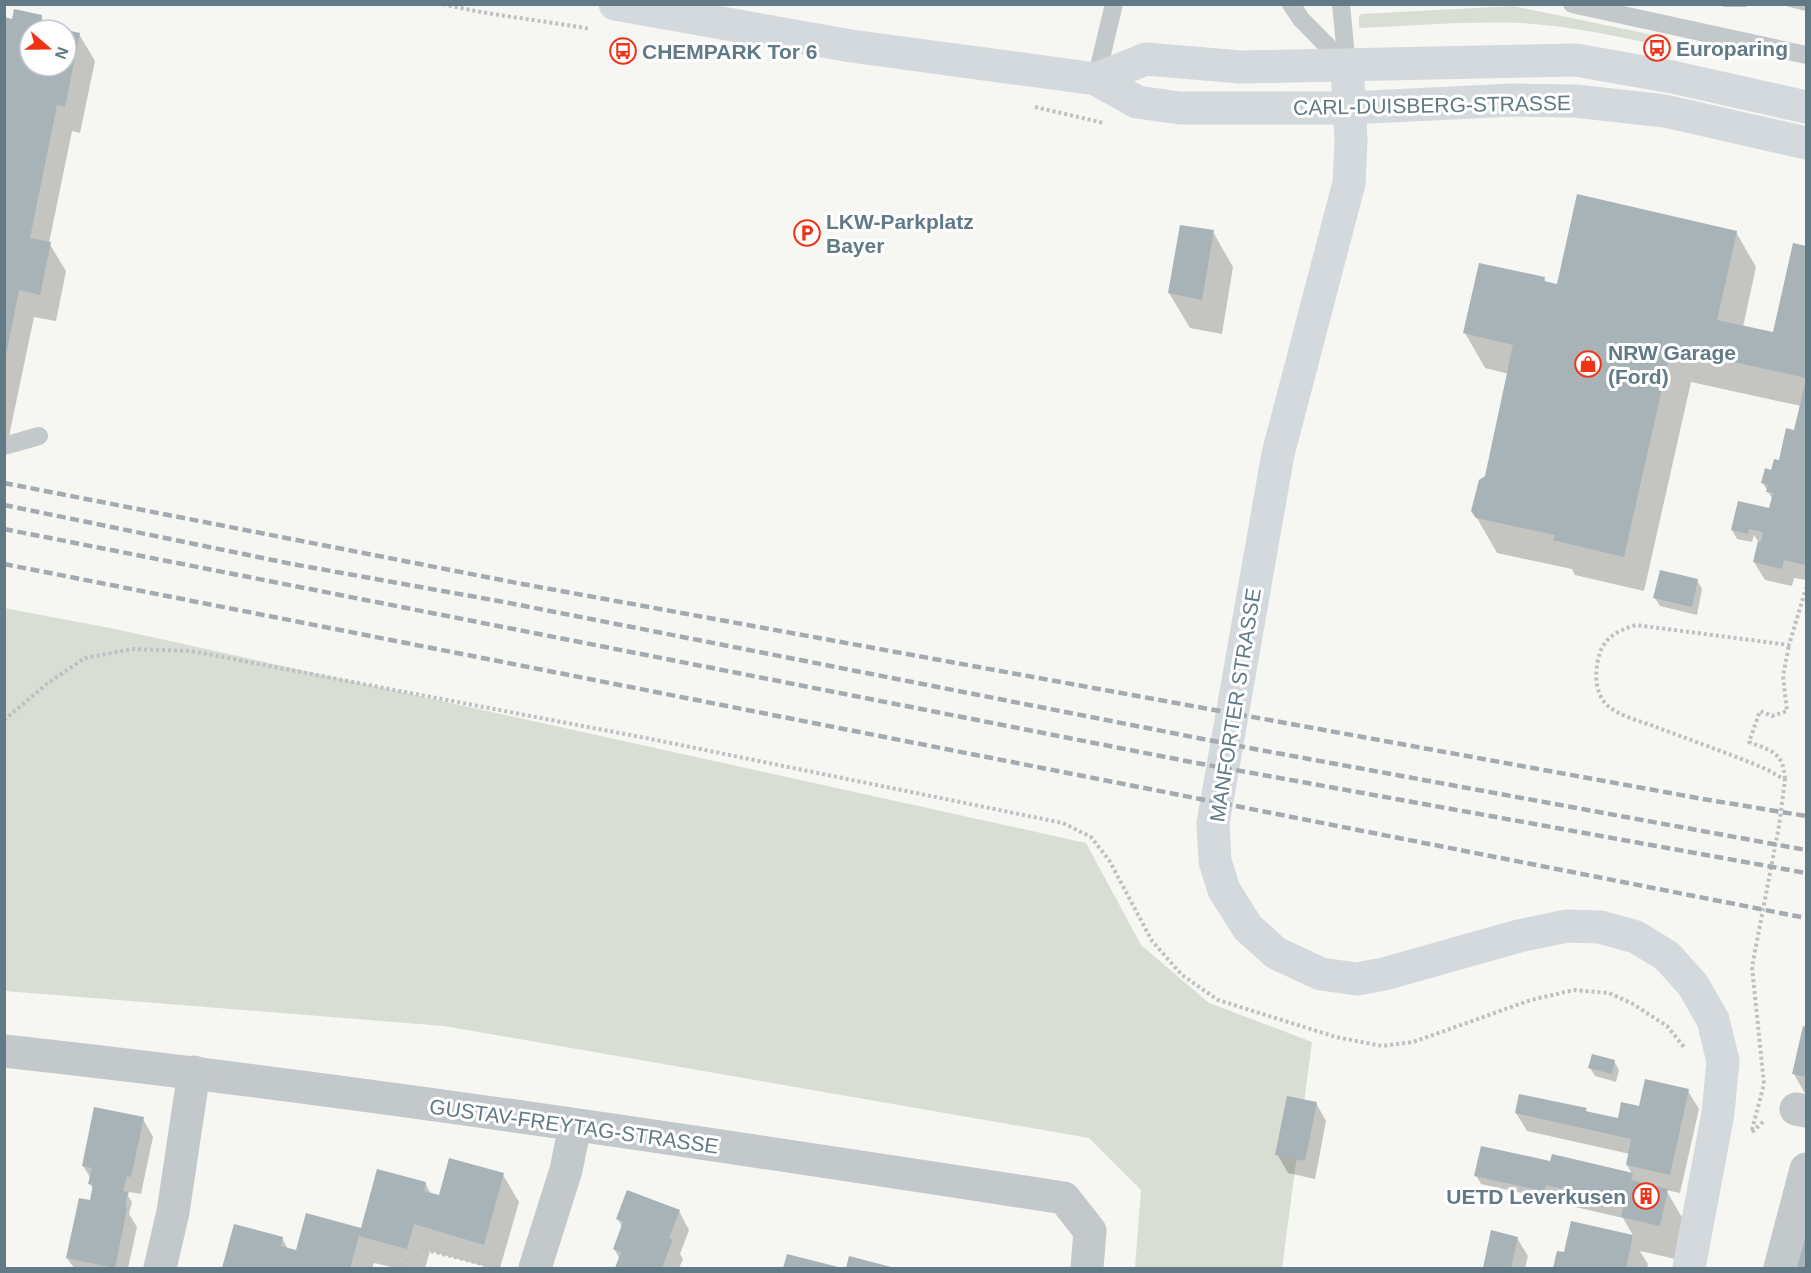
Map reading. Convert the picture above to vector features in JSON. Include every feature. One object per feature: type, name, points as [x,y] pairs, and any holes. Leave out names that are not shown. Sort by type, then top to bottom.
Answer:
[{"type":"street","name":"CARL-DUISBERG-STRASSE","points":[[615,4],[851,46],[1096,79],[1137,102],[1180,108],[1349,108],[1513,100],[1575,101],[1665,111],[1806,143]]},
{"type":"street","name":"CARL-DUISBERG-STRASSE","points":[[1096,79],[1146,59],[1240,67],[1576,60],[1672,77],[1806,107]]},
{"type":"street","name":"MANFORTER STRASSE","points":[[1347,66],[1351,140],[1349,183],[1278,454],[1213,823],[1215,861],[1224,890],[1248,928],[1276,953],[1321,974],[1357,979],[1384,974],[1520,936],[1567,926],[1600,927],[1636,937],[1667,956],[1693,985],[1713,1020],[1723,1061],[1718,1113],[1689,1269]]},
{"type":"street","name":"GUSTAV-FREYTAG-STRASSE","points":[[4,1051],[194,1072],[717,1145],[1064,1198],[1090,1231],[1087,1269]]},
{"type":"street","points":[[160,1269],[173,1212],[194,1072]]},
{"type":"street","points":[[536,1269],[566,1170],[575,1126]]},
{"type":"street","points":[[1779,1269],[1806,1169]]},
{"type":"lane","points":[[1096,79],[1114,4]]},
{"type":"lane","points":[[1291,4],[1301,19],[1347,66]]},
{"type":"lane","points":[[1341,4],[1347,66]]},
{"type":"lane","points":[[1572,4],[1806,55]]},
{"type":"lane","points":[[4,446],[39,436]]},
{"type":"path","points":[[1751,1132],[1764,1084],[1752,968],[1779,826],[1785,780],[1784,767],[1779,756],[1769,749],[1749,742],[1760,711],[1773,716],[1787,711],[1783,676],[1788,645],[1806,588]]},
{"type":"path","points":[[1785,780],[1746,760],[1630,718],[1607,705],[1600,695],[1596,681],[1599,655],[1605,644],[1617,630],[1636,625],[1788,645]]},
{"type":"path","points":[[4,720],[48,683],[86,658],[133,649],[191,651],[656,740],[1063,823],[1091,837],[1109,860],[1152,942],[1182,975],[1218,1000],[1336,1037],[1382,1046],[1413,1042],[1531,1000],[1574,990],[1609,993],[1633,1004],[1667,1026],[1688,1053]]},
{"type":"path","points":[[395,1269],[423,1249],[498,1269]]},
{"type":"shaded area","points":[[1513,6],[1668,38],[1666,47],[1594,32],[1520,23],[1460,23],[1359,28],[1361,14]]},
{"type":"shaded area","points":[[4,608],[115,629],[1086,843],[1141,945],[1209,1003],[1312,1042],[1282,1268],[1135,1268],[1141,1190],[1089,1138],[444,1026],[5,991]]},
{"type":"building","points":[[14,9],[42,15],[41,18],[18,18],[18,78],[71,78],[65,107],[57,105],[30,238],[51,242],[40,295],[19,290],[6,355],[5,17],[12,19]]},
{"type":"building","name":"NRW Garage (Ford)","points":[[1577,194],[1737,231],[1717,320],[1773,332],[1793,243],[1806,246],[1806,378],[1671,348],[1624,557],[1553,540],[1555,535],[1476,518],[1471,511],[1479,480],[1485,476],[1513,345],[1463,333],[1479,263],[1545,277],[1544,281],[1557,284]]},
{"type":"building","points":[[1180,225],[1214,230],[1202,300],[1168,293]]},
{"type":"building","points":[[1806,379],[1806,560],[1805,565],[1784,560],[1782,569],[1753,562],[1758,541],[1761,542],[1763,532],[1749,529],[1748,534],[1731,530],[1738,501],[1769,508],[1773,493],[1766,492],[1768,485],[1761,483],[1765,468],[1771,470],[1774,459],[1779,460],[1786,428],[1794,430]]},
{"type":"building","points":[[1660,570],[1698,579],[1692,607],[1653,598]]},
{"type":"building","points":[[1803,1026],[1806,1027],[1806,1077],[1792,1074]]},
{"type":"building","points":[[1592,1054],[1615,1060],[1612,1074],[1588,1068]]},
{"type":"building","points":[[1645,1079],[1689,1089],[1670,1175],[1626,1165],[1631,1139],[1515,1113],[1519,1094],[1587,1108],[1585,1111],[1618,1118],[1621,1102],[1639,1106]]},
{"type":"building","points":[[1287,1096],[1317,1102],[1305,1161],[1275,1155]]},
{"type":"building","points":[[94,1107],[144,1117],[131,1177],[127,1176],[123,1191],[128,1192],[125,1207],[127,1208],[115,1268],[66,1258],[79,1198],[90,1200],[93,1185],[88,1184],[92,1168],[82,1166]]},
{"type":"building","points":[[1481,1146],[1550,1161],[1552,1154],[1633,1173],[1631,1180],[1668,1189],[1660,1226],[1621,1217],[1624,1203],[1546,1185],[1544,1191],[1474,1176]]},
{"type":"building","points":[[449,1158],[504,1173],[484,1245],[414,1224],[407,1249],[359,1236],[350,1268],[222,1268],[234,1224],[283,1237],[281,1246],[296,1250],[306,1213],[361,1228],[377,1169],[426,1182],[424,1191],[439,1195]]},
{"type":"building","points":[[627,1190],[680,1210],[669,1238],[673,1239],[662,1268],[615,1268],[621,1252],[613,1249],[623,1222],[616,1219]]},
{"type":"building","points":[[1571,1221],[1633,1235],[1626,1268],[1553,1268],[1557,1251],[1564,1252]]},
{"type":"building","points":[[1806,1226],[1806,1268],[1796,1268]]},
{"type":"building","points":[[1491,1230],[1518,1237],[1511,1268],[1483,1268]]},
{"type":"building","points":[[787,1254],[842,1268],[783,1268]]},
{"type":"building","points":[[849,1256],[895,1268],[846,1268]]},
{"type":"railway","points":[[4,483],[517,583],[1806,816]]},
{"type":"railway","points":[[4,505],[292,564],[504,602],[1249,748],[1806,850]]},
{"type":"railway","points":[[4,529],[1191,762],[1806,873]]},
{"type":"railway","points":[[4,564],[1806,918]]},
{"type":"place","name":"Europaring","points":[[1657,48]]},
{"type":"place","name":"CHEMPARK Tor 6","points":[[623,51]]},
{"type":"place","name":"LKW-Parkplatz Bayer","points":[[807,233]]},
{"type":"place","name":"NRW Garage (Ford)","points":[[1588,364]]},
{"type":"place","name":"UETD Leverkusen","points":[[1646,1196]]}]
